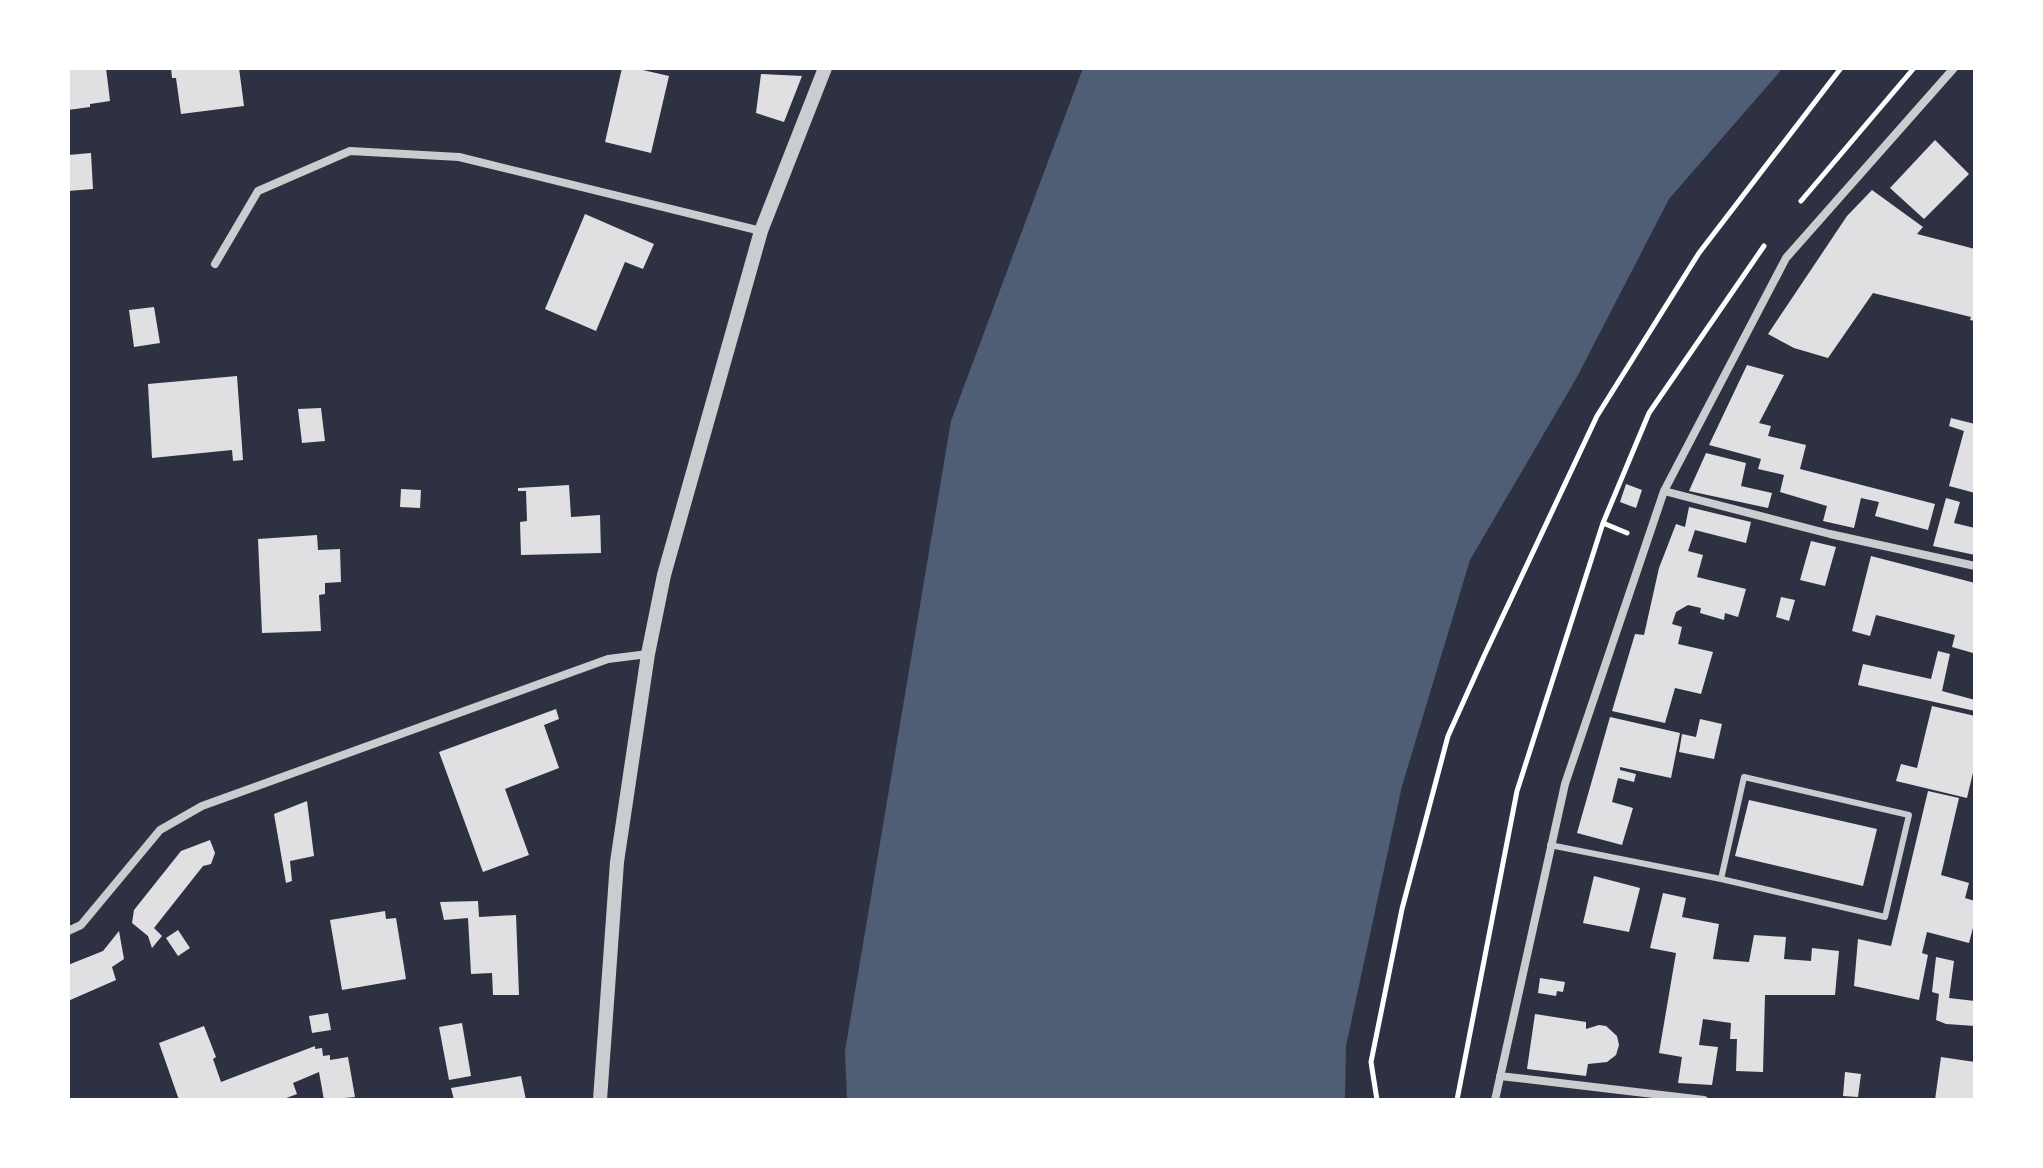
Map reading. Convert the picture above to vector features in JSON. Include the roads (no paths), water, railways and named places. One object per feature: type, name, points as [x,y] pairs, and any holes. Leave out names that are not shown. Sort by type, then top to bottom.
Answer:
[{"type":"street","points":[[600,1100],[617,862],[648,654],[664,575],[761,231],[825,68]]},
{"type":"street","points":[[1495,1100],[1565,784],[1664,491],[1786,258],[1954,68]]},
{"type":"street","points":[[215,264],[258,191],[350,151],[459,157],[761,231]]},
{"type":"street","points":[[1664,491],[1830,534],[1975,566]]},
{"type":"street","points":[[68,931],[81,925],[160,830],[202,806],[608,659],[648,654]]},
{"type":"street","points":[[1500,1076],[1704,1100]]},
{"type":"lane","points":[[1550,845],[1721,879],[1885,917],[1909,815],[1744,777],[1721,879]]},
{"type":"water","points":[[1083,68],[1783,68],[1669,199],[1577,377],[1470,560],[1402,786],[1346,1046],[1345,1100],[847,1100],[845,1051],[951,421]]}]
